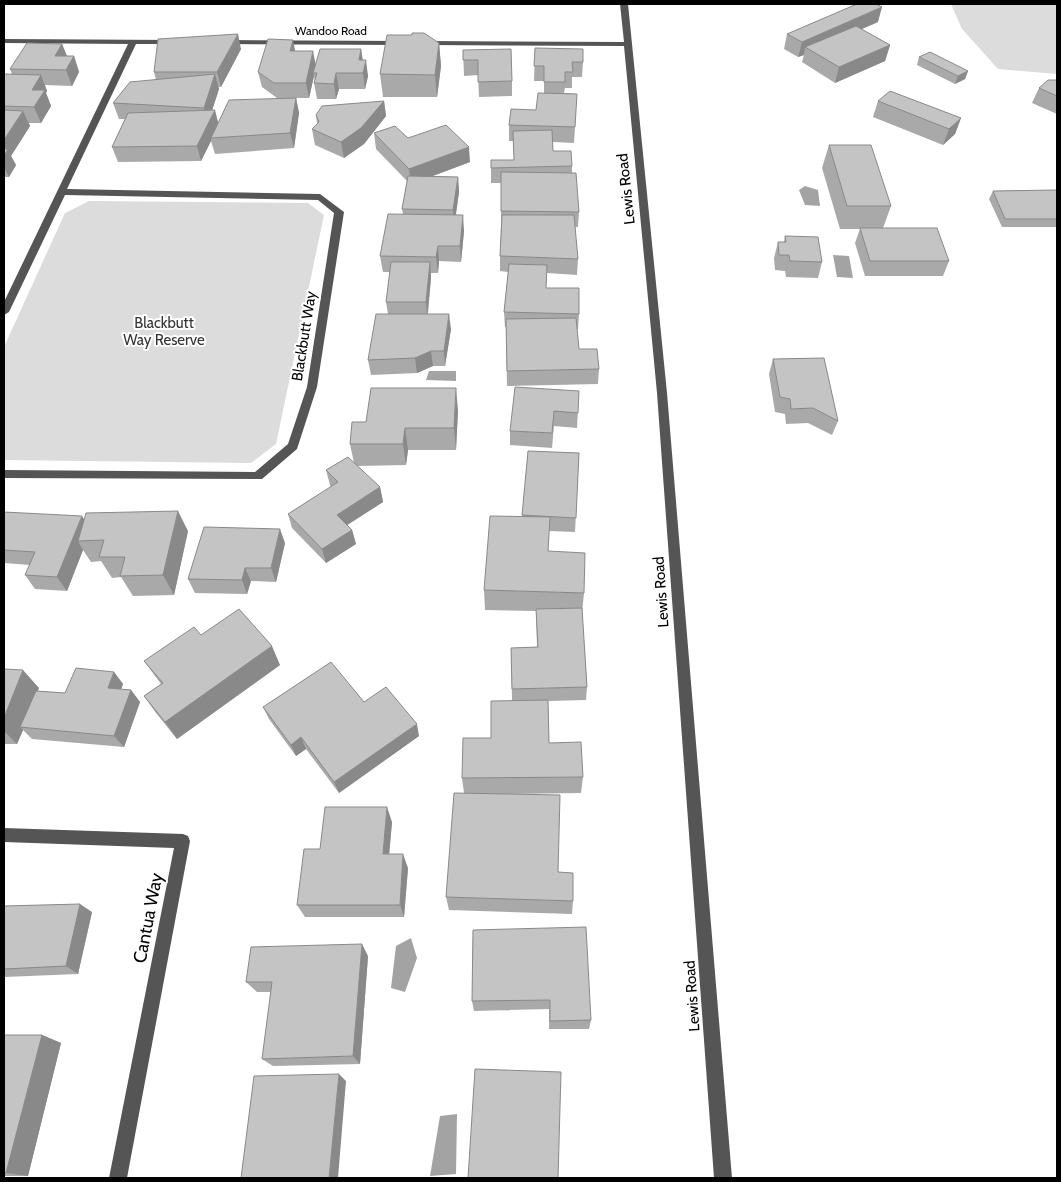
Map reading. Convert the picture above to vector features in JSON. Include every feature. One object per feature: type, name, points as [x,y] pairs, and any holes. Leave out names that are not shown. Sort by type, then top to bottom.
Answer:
[{"type":"street","name":"Lewis Road","points":[[624,4],[662,392],[723,1178]]},
{"type":"street","points":[[4,41],[183,42]]},
{"type":"street","points":[[4,312],[133,42]]},
{"type":"street","name":"Wandoo Road","points":[[212,42],[628,44]]},
{"type":"street","name":"Blackbutt Way","points":[[4,474],[258,476],[293,446],[312,387],[339,212],[320,197],[61,192]]},
{"type":"street","name":"Cantua Way","points":[[4,835],[182,841],[118,1178]]},
{"type":"green space","points":[[951,4],[1057,4],[1057,74],[998,69],[962,29]]},
{"type":"green space","name":"Blackbutt Way Reserve","points":[[89,201],[308,203],[324,215],[276,444],[251,463],[4,460],[4,347],[65,213]]},
{"type":"shaded area","points":[[805,186],[818,190],[820,206],[805,205],[799,190]]},
{"type":"shaded area","points":[[833,255],[849,256],[853,278],[837,277]]},
{"type":"shaded area","points":[[429,371],[456,371],[456,381],[426,380]]},
{"type":"shaded area","points":[[411,938],[417,958],[405,992],[391,988],[396,946]]},
{"type":"shaded area","points":[[457,1114],[456,1174],[430,1176],[440,1116]]},
{"type":"building","points":[[857,4],[876,4],[882,7],[802,42],[787,34]]},
{"type":"building","points":[[856,26],[890,45],[839,67],[805,47]]},
{"type":"building","points":[[412,33],[424,33],[439,43],[435,75],[380,74],[387,35],[412,35]]},
{"type":"building","points":[[238,34],[217,72],[154,72],[158,39]]},
{"type":"building","points":[[268,39],[293,40],[290,51],[313,51],[306,83],[274,83],[258,72]]},
{"type":"building","points":[[27,43],[62,44],[55,56],[74,56],[66,70],[10,69]]},
{"type":"building","points":[[535,48],[583,49],[583,62],[572,62],[573,72],[565,72],[565,82],[544,82],[544,66],[534,66]]},
{"type":"building","points":[[320,49],[361,49],[359,60],[366,60],[363,73],[336,73],[334,84],[314,83],[317,73],[313,73]]},
{"type":"building","points":[[511,49],[512,81],[478,82],[478,60],[463,60],[463,50]]},
{"type":"building","points":[[930,52],[968,71],[958,76],[919,57]]},
{"type":"building","points":[[4,74],[41,75],[32,90],[45,90],[34,107],[4,106]]},
{"type":"building","points":[[215,74],[204,108],[113,103],[130,82]]},
{"type":"building","points":[[1048,80],[1057,80],[1057,96],[1039,88]]},
{"type":"building","points":[[890,91],[961,118],[949,129],[878,101]]},
{"type":"building","points":[[538,93],[577,94],[575,127],[509,125],[511,109],[536,110]]},
{"type":"building","points":[[296,98],[290,133],[211,138],[229,100]]},
{"type":"building","points":[[384,101],[361,128],[341,142],[312,129],[319,122],[316,115],[322,106]]},
{"type":"building","points":[[4,110],[23,111],[4,140]]},
{"type":"building","points":[[215,110],[197,146],[112,147],[128,113]]},
{"type":"building","points":[[446,125],[469,147],[409,169],[374,133],[395,126],[408,138]]},
{"type":"building","points":[[552,130],[553,151],[571,151],[572,166],[491,168],[491,160],[514,160],[513,131]]},
{"type":"building","points":[[829,145],[871,145],[891,206],[847,206]]},
{"type":"building","points":[[501,172],[576,173],[579,212],[501,211]]},
{"type":"building","points":[[408,176],[458,177],[453,210],[402,209]]},
{"type":"building","points":[[1057,190],[1057,219],[1005,219],[993,191]]},
{"type":"building","points":[[388,214],[463,215],[460,246],[438,246],[436,257],[380,256]]},
{"type":"building","points":[[502,215],[574,215],[578,259],[500,256]]},
{"type":"building","points":[[860,228],[937,228],[949,261],[870,261]]},
{"type":"building","points":[[785,236],[818,237],[822,262],[790,261],[789,255],[779,255],[778,242],[786,242]]},
{"type":"building","points":[[391,262],[430,262],[426,302],[386,302]]},
{"type":"building","points":[[509,264],[547,265],[546,288],[579,288],[579,314],[504,312]]},
{"type":"building","points":[[376,314],[449,314],[444,351],[431,351],[415,358],[368,360]]},
{"type":"building","points":[[576,318],[579,349],[597,349],[599,369],[507,371],[506,319]]},
{"type":"building","points":[[824,358],[838,421],[813,408],[791,409],[790,399],[780,397],[773,359]]},
{"type":"building","points":[[515,387],[579,391],[578,413],[554,411],[552,433],[510,431]]},
{"type":"building","points":[[371,388],[456,388],[454,428],[405,428],[403,444],[350,444],[352,422],[366,422]]},
{"type":"building","points":[[528,451],[579,453],[576,518],[522,515]]},
{"type":"building","points":[[348,457],[380,487],[337,515],[352,530],[322,549],[288,514],[338,482],[326,470]]},
{"type":"building","points":[[178,511],[163,575],[120,576],[125,557],[99,557],[104,540],[78,541],[86,513]]},
{"type":"building","points":[[4,512],[82,516],[57,577],[25,575],[35,552],[4,550]]},
{"type":"building","points":[[490,516],[550,517],[548,551],[585,553],[584,593],[484,590]]},
{"type":"building","points":[[204,527],[280,529],[271,568],[245,568],[242,580],[188,579]]},
{"type":"building","points":[[582,608],[587,687],[512,689],[511,648],[538,647],[536,609]]},
{"type":"building","points":[[239,609],[272,646],[165,722],[144,696],[163,683],[144,661],[194,627],[201,635]]},
{"type":"building","points":[[331,662],[364,702],[386,687],[417,724],[334,782],[301,737],[291,745],[263,707]]},
{"type":"building","points":[[76,668],[114,672],[108,688],[131,690],[114,736],[20,727],[36,691],[65,693]]},
{"type":"building","points":[[4,669],[23,670],[4,718]]},
{"type":"building","points":[[548,700],[549,743],[581,742],[583,777],[462,778],[463,738],[491,738],[491,701]]},
{"type":"building","points":[[454,793],[560,795],[558,872],[573,873],[573,901],[446,897]]},
{"type":"building","points":[[325,807],[387,807],[383,854],[403,854],[400,905],[297,905],[304,849],[320,849]]},
{"type":"building","points":[[80,904],[66,966],[4,969],[4,906]]},
{"type":"building","points":[[586,927],[591,1020],[550,1021],[550,1000],[472,1001],[473,930]]},
{"type":"building","points":[[362,944],[353,1056],[262,1059],[272,982],[246,982],[251,947]]},
{"type":"building","points":[[4,1035],[42,1035],[6,1173],[4,1173]]},
{"type":"building","points":[[475,1069],[561,1072],[558,1178],[468,1178]]},
{"type":"building","points":[[339,1074],[329,1178],[241,1178],[254,1076]]}]
